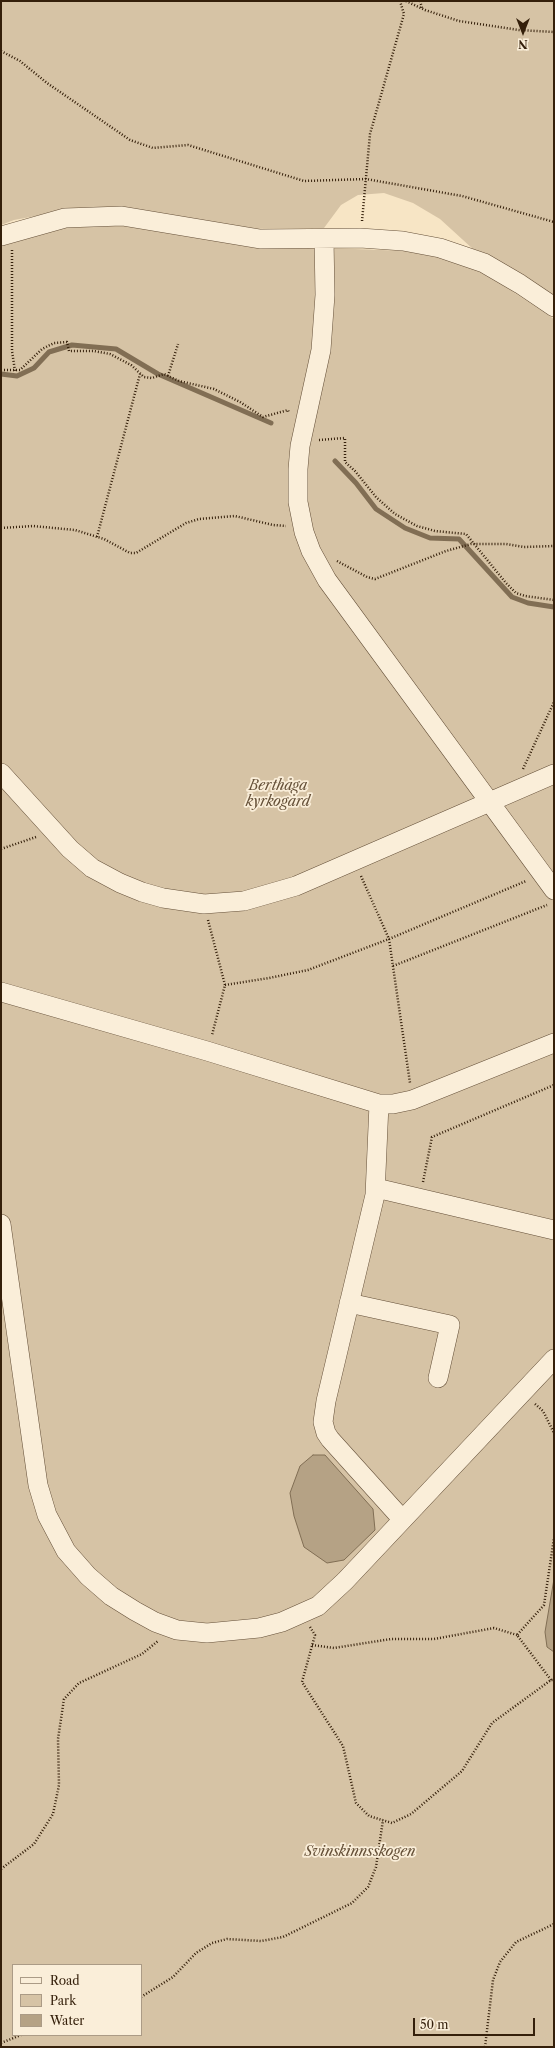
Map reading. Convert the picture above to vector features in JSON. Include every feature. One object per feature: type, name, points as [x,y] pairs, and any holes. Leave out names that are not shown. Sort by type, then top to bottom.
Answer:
[{"type":"lane","points":[[6,234],[64,218],[122,216],[260,239],[360,238],[403,241],[433,247],[484,263],[520,284],[554,307]]},
{"type":"lane","points":[[324,239],[325,295],[323,333],[318,370],[299,455],[297,479],[298,502],[302,524],[312,553],[327,580],[488,802],[554,890]]},
{"type":"lane","points":[[1,773],[53,831],[84,862],[120,884],[164,898],[204,904],[244,901],[267,896],[296,886],[554,774]]},
{"type":"lane","points":[[1,992],[207,1051],[379,1104],[393,1104],[412,1100],[554,1043]]},
{"type":"lane","points":[[379,1104],[376,1188],[324,1410],[324,1428],[336,1446],[402,1519]]},
{"type":"lane","points":[[376,1188],[554,1230]]},
{"type":"lane","points":[[1,1224],[38,1485],[47,1515],[66,1551],[88,1576],[128,1607],[155,1622],[172,1629],[186,1632],[207,1633],[259,1628],[276,1624],[318,1606],[328,1599],[554,1359]]},
{"type":"lane","points":[[349,1303],[450,1325],[438,1378]]},
{"type":"path","points":[[360,238],[370,134],[404,14],[400,1]]},
{"type":"path","points":[[406,1],[422,9],[460,21],[519,30],[554,32]]},
{"type":"path","points":[[420,1],[422,9]]},
{"type":"path","points":[[1,51],[20,61],[47,83],[130,140],[153,148],[188,145],[304,181],[366,179],[462,196],[554,222]]},
{"type":"path","points":[[6,234],[12,351],[15,371]]},
{"type":"path","points":[[1,370],[15,371],[21,369],[42,349],[54,343],[67,342],[68,351],[94,351],[110,354],[130,364],[140,374],[151,378],[164,374],[180,381],[207,387],[228,395],[263,417],[288,410]]},
{"type":"path","points":[[168,376],[178,344]]},
{"type":"path","points":[[97,537],[140,374]]},
{"type":"path","points":[[304,432],[320,440],[344,438],[345,462],[356,470],[376,497],[395,514],[417,526],[435,531],[466,534],[516,593],[525,596],[554,600]]},
{"type":"path","points":[[1,528],[33,526],[76,530],[97,537],[130,554],[136,554],[186,523],[199,519],[235,516],[273,526],[302,524]]},
{"type":"path","points":[[312,553],[347,565],[367,577],[375,578],[471,544],[506,544],[524,547],[554,546]]},
{"type":"path","points":[[512,792],[554,702]]},
{"type":"path","points":[[1,849],[53,831]]},
{"type":"path","points":[[354,861],[389,939],[412,1100]]},
{"type":"path","points":[[225,985],[308,970],[389,939],[542,874]]},
{"type":"path","points":[[393,966],[554,902]]},
{"type":"path","points":[[204,904],[225,985],[207,1051]]},
{"type":"path","points":[[420,1198],[432,1137],[554,1085]]},
{"type":"path","points":[[523,1393],[543,1411],[554,1433]]},
{"type":"path","points":[[517,1635],[544,1605],[554,1538]]},
{"type":"path","points":[[303,1612],[314,1635],[302,1682],[343,1746],[356,1803],[369,1816],[392,1823],[411,1814],[462,1771],[492,1723],[552,1680],[517,1635],[494,1628],[434,1639],[392,1639],[334,1648],[312,1645]]},
{"type":"path","points":[[1,1869],[34,1844],[52,1814],[59,1784],[58,1738],[64,1699],[79,1683],[142,1654],[172,1629]]},
{"type":"path","points":[[142,1996],[172,1977],[196,1953],[212,1943],[227,1938],[261,1941],[282,1937],[352,1903],[368,1886],[376,1867],[383,1820]]},
{"type":"path","points":[[485,2047],[493,1980],[500,1962],[516,1942],[554,1924]]},
{"type":"path","points":[[1,2043],[18,2036]]},
{"type":"green space","points":[[1,1],[554,1],[554,297],[474,250],[440,219],[413,203],[384,193],[358,195],[341,205],[324,228],[249,229],[63,211],[14,220],[1,225]]},
{"type":"green space","name":"Berthåga kyrkogård","points":[[121,223],[253,245],[406,251],[445,258],[485,273],[554,319],[554,2047],[1,2047],[1,246],[25,237],[67,226]]},
{"type":"water","points":[[313,1455],[325,1455],[373,1509],[375,1530],[344,1560],[327,1563],[304,1547],[294,1516],[290,1493],[300,1466]]},
{"type":"water","points":[[554,1579],[554,1652],[547,1647],[545,1632]]},
{"type":"waterway","points":[[1,374],[17,376],[34,368],[49,352],[72,345],[116,349],[158,374],[271,423]]},
{"type":"waterway","points":[[335,461],[356,483],[376,509],[405,528],[430,538],[459,539],[512,597],[528,603],[554,607]]},
{"type":"park label","name":"Svinskinnsskogen","points":[[360,1852]]}]
